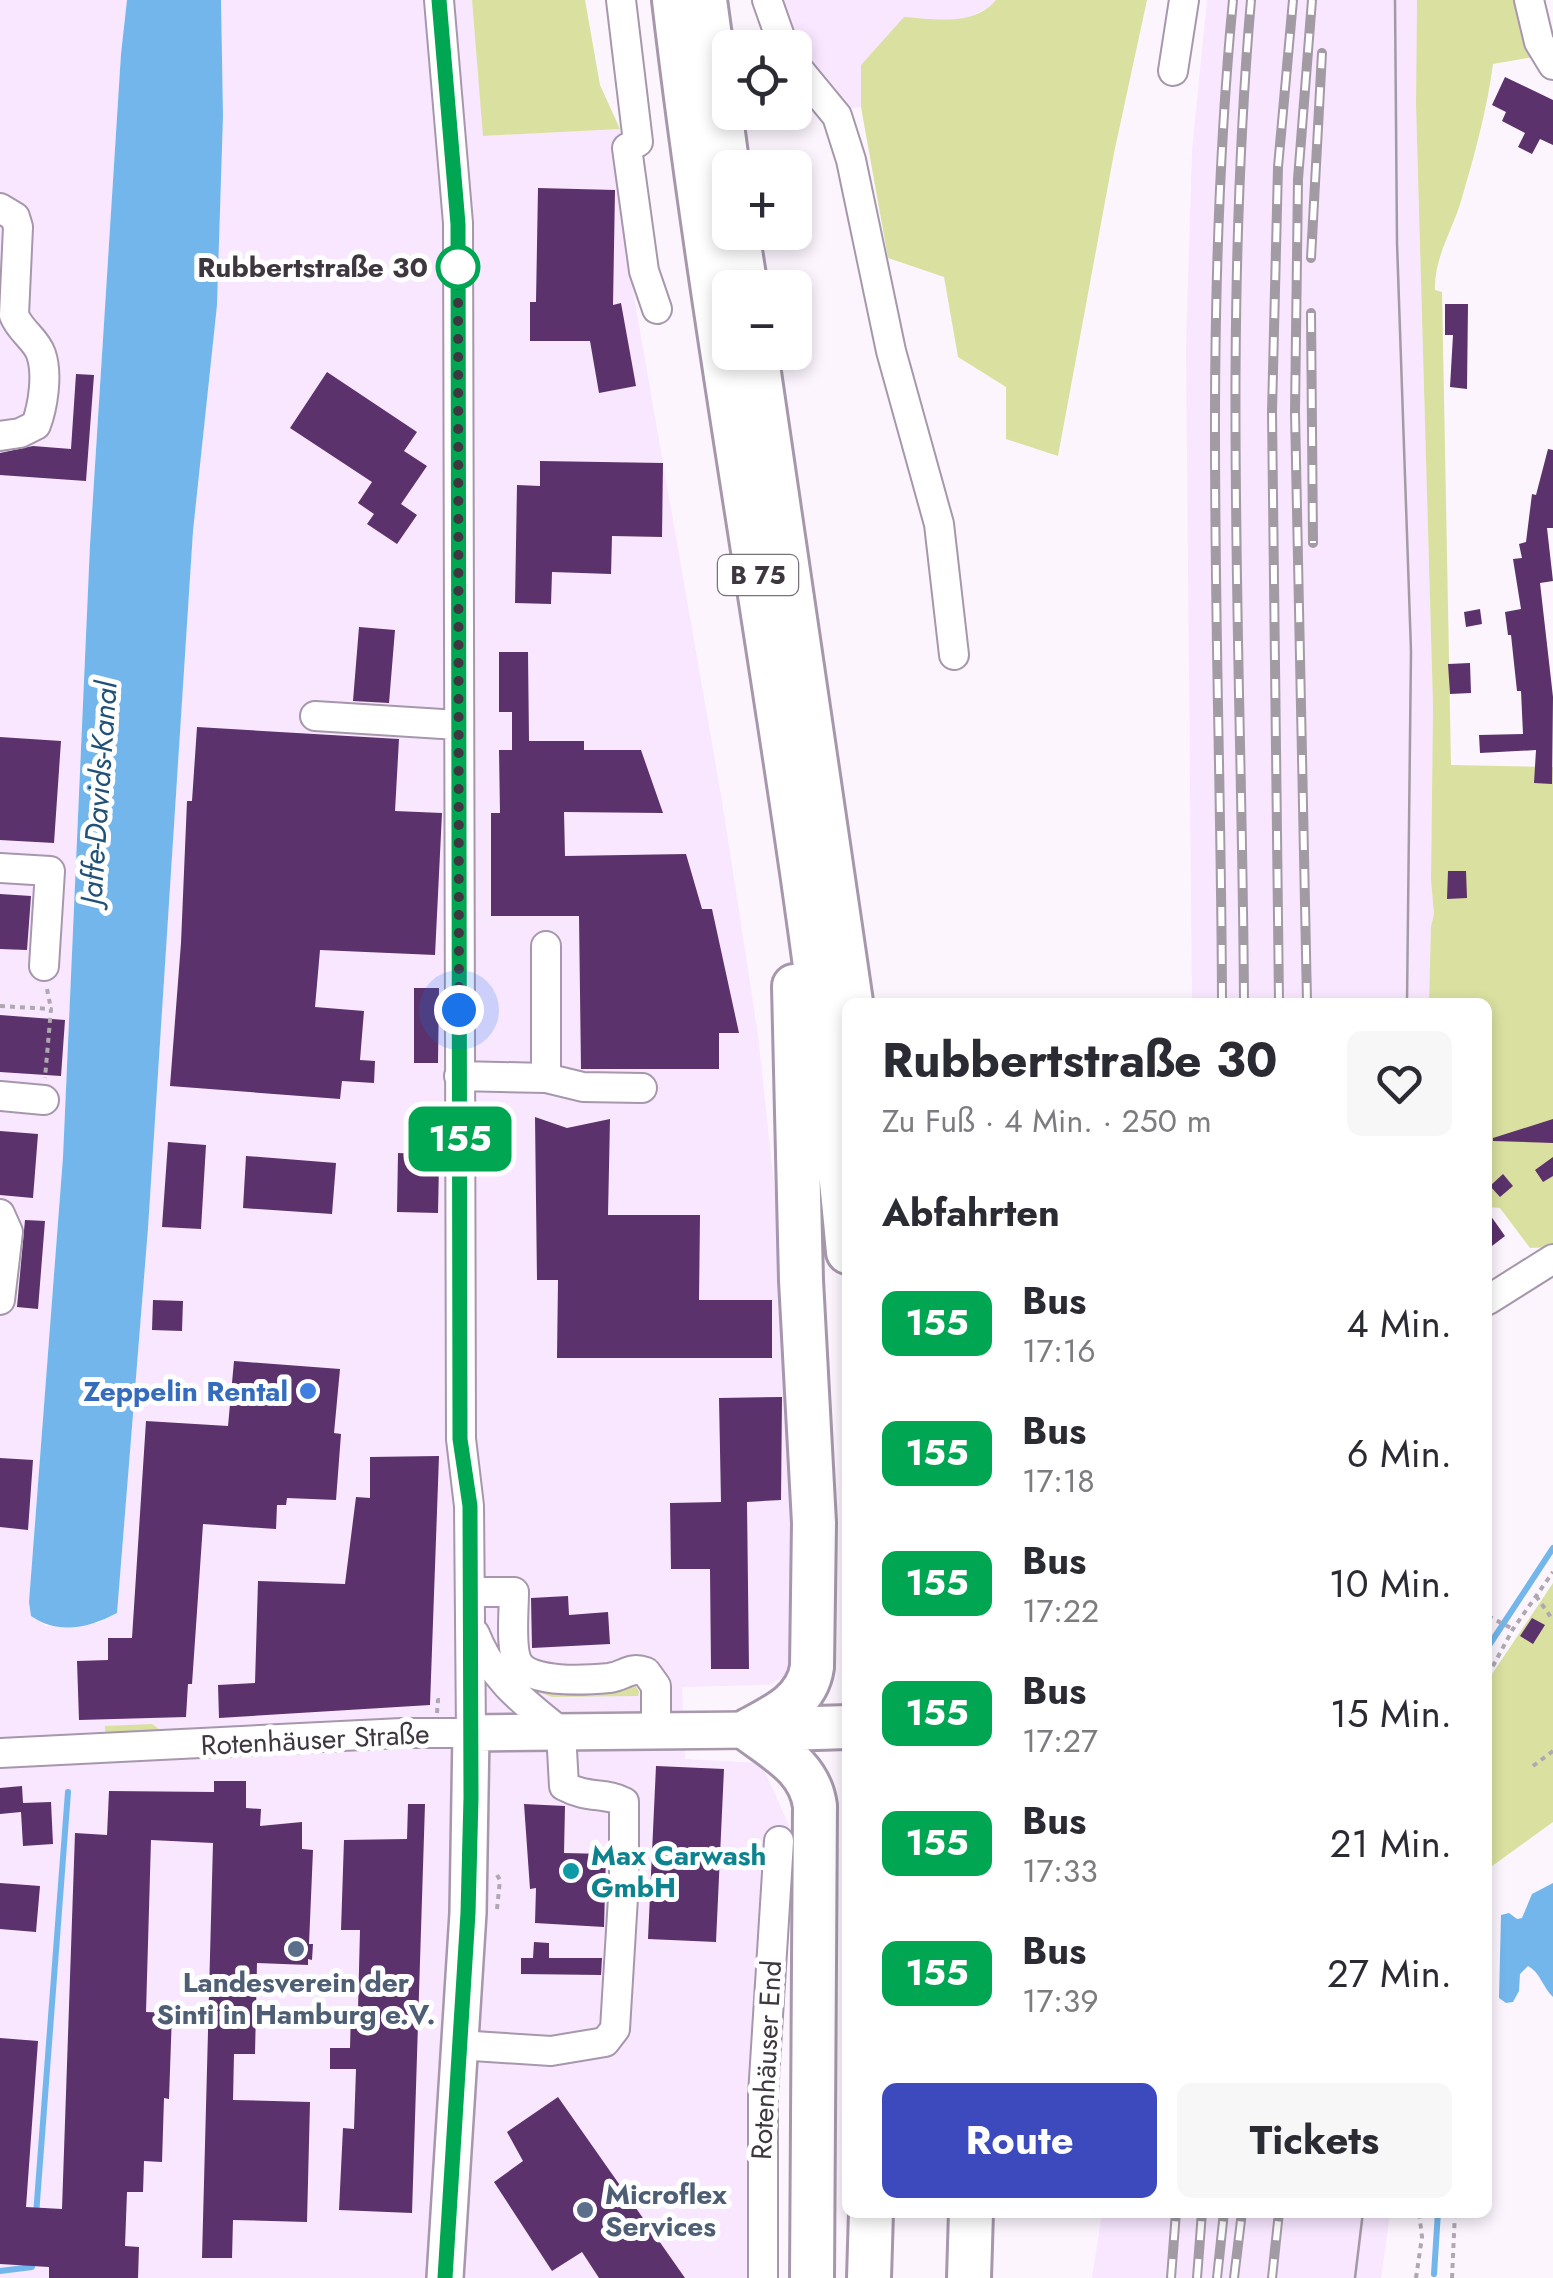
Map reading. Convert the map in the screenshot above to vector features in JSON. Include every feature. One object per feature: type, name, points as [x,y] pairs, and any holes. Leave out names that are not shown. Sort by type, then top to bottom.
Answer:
[{"type":"highway","name":"B 75","points":[[674,0],[704,232],[765,616],[822,1016],[842,1198]]},
{"type":"highway","points":[[705,0],[725,150]]},
{"type":"highway","name":"B 75","points":[[759,370],[851,998]]},
{"type":"highway","name":"B 75","points":[[749,1730],[797,1699],[807,1685],[812,1666],[814,1523],[801,1280],[794,985],[794,928],[801,880]]},
{"type":"highway","points":[[844,941],[865,998]]},
{"type":"highway","points":[[749,1730],[842,1727]]},
{"type":"highway","points":[[749,1730],[801,1770],[811,1786],[815,1806],[812,2278]]},
{"type":"highway","points":[[870,2278],[871,2218]]},
{"type":"highway","points":[[899,2278],[900,2218]]},
{"type":"highway","points":[[969,2278],[972,2218]]},
{"type":"main road","name":"Rotenhäuser Straße","points":[[471,1734],[749,1730]]},
{"type":"main road","points":[[445,2278],[468,1913],[471,1734]]},
{"type":"street","points":[[439,0],[458,224],[460,1439],[470,1506],[471,1734]]},
{"type":"street","points":[[620,0],[638,142],[628,148],[644,271],[657,309]]},
{"type":"street","points":[[767,0],[778,30]]},
{"type":"street","points":[[1173,71],[1184,0]]},
{"type":"street","points":[[1528,0],[1539,42],[1553,65]]},
{"type":"street","points":[[812,86],[837,116],[851,160],[892,350],[939,524],[954,655]]},
{"type":"street","points":[[0,208],[15,216],[18,227],[14,315],[42,356],[42,408],[36,425],[0,436]]},
{"type":"street","points":[[315,716],[458,725]]},
{"type":"street","points":[[0,868],[50,871],[44,966]]},
{"type":"street","points":[[546,946],[546,1078]]},
{"type":"street","points":[[460,1076],[546,1078],[583,1088],[642,1088]]},
{"type":"street","points":[[0,1096],[44,1100]]},
{"type":"street","points":[[0,1214],[8,1232],[0,1300]]},
{"type":"street","points":[[1492,1297],[1553,1259]]},
{"type":"street","points":[[471,1592],[514,1592],[515,1655],[526,1673],[542,1678],[613,1678],[632,1668],[646,1672],[656,1686],[656,1731]]},
{"type":"street","points":[[458,2045],[551,2051],[605,2042],[615,2030],[624,1900],[624,1802],[581,1796],[564,1786],[561,1732],[499,1679],[485,1661],[471,1623]]},
{"type":"street","name":"Rotenhäuser Straße","points":[[0,1753],[402,1733],[471,1734]]},
{"type":"street","name":"Rotenhäuser End","points":[[763,2278],[763,2095],[779,1841]]},
{"type":"path","points":[[0,1006],[51,1009],[44,1100]]},
{"type":"path","points":[[1492,1667],[1511,1628],[1553,1572]]},
{"type":"path","points":[[1536,1596],[1553,1620]]},
{"type":"path","points":[[1492,1618],[1511,1628]]},
{"type":"path","points":[[437,1708],[438,1700],[450,1700]]},
{"type":"path","points":[[1534,1766],[1553,1752]]},
{"type":"path","points":[[1416,2278],[1420,2218]]},
{"type":"path","points":[[1452,2278],[1455,2218]]},
{"type":"shaded area","points":[[0,0],[127,0],[90,545],[63,1157],[29,1602],[31,1616],[46,1626],[98,1623],[117,1613],[148,1228],[193,531],[217,305],[223,116],[221,0],[472,0],[484,136],[620,129],[633,291],[722,801],[758,1035],[786,1296],[799,1537],[796,1659],[785,1676],[769,1685],[682,1687],[685,1759],[761,1763],[795,1839],[775,2136],[775,2278],[0,2278]]},
{"type":"shaded area","points":[[759,0],[996,0],[961,21],[904,18],[861,65],[861,107],[840,110],[812,96],[812,30],[764,30]]},
{"type":"shaded area","points":[[1207,0],[1417,0],[1416,105],[1433,706],[1434,914],[1429,998],[1192,998],[1186,347],[1192,151]]},
{"type":"shaded area","points":[[1101,2218],[1389,2218],[1381,2278],[1092,2278]]},
{"type":"green space","points":[[472,0],[585,0],[600,85],[620,129],[483,136]]},
{"type":"green space","points":[[996,0],[1147,0],[1114,153],[1058,456],[1006,439],[1006,387],[958,357],[944,277],[888,258],[861,107],[861,65],[904,17],[965,18],[987,9]]},
{"type":"green space","points":[[1417,0],[1521,0],[1534,57],[1493,64],[1475,150],[1440,256],[1435,290],[1442,292],[1451,765],[1553,767],[1553,1247],[1530,1248],[1500,1208],[1492,1207],[1492,998],[1429,998],[1434,914],[1433,706],[1416,105]]},
{"type":"green space","points":[[1553,1583],[1553,1822],[1492,1866],[1492,1674]]},
{"type":"green space","points":[[528,1682],[634,1683],[639,1692],[638,1696],[552,1697],[526,1687]]},
{"type":"green space","points":[[152,1724],[159,1729],[154,1735],[110,1735],[105,1731],[105,1726]]},
{"type":"water","name":"Jaffe-Davids-Kanal","points":[[127,0],[221,0],[223,116],[217,305],[193,531],[148,1228],[117,1613],[85,1626],[63,1627],[31,1616],[29,1602],[63,1157],[90,545]]},
{"type":"water","points":[[1553,1883],[1553,1997],[1528,1966],[1520,1974],[1519,1991],[1513,2002],[1506,2003],[1499,1998],[1501,1915],[1509,1913],[1522,1918],[1532,1894]]},
{"type":"building","points":[[1505,77],[1553,100],[1553,145],[1540,139],[1532,154],[1518,147],[1525,133],[1502,121],[1506,112],[1492,105]]},
{"type":"building","points":[[538,188],[615,190],[613,305],[621,303],[636,386],[599,393],[590,341],[530,341],[530,302],[536,302]]},
{"type":"building","points":[[1445,304],[1468,304],[1467,389],[1450,387],[1453,335],[1445,335]]},
{"type":"building","points":[[327,372],[417,432],[404,451],[427,466],[401,504],[417,515],[397,544],[367,524],[374,514],[358,503],[372,482],[290,428]]},
{"type":"building","points":[[76,374],[94,375],[86,481],[0,475],[0,453],[33,446],[71,449]]},
{"type":"building","points":[[1548,449],[1553,450],[1553,528],[1547,528],[1553,581],[1540,583],[1553,697],[1552,784],[1534,783],[1536,750],[1480,753],[1479,735],[1523,734],[1521,691],[1517,691],[1505,612],[1521,609],[1513,559],[1522,558],[1519,544],[1526,542],[1532,494],[1536,495]]},
{"type":"building","points":[[540,461],[663,463],[662,537],[612,536],[611,574],[552,572],[551,604],[515,603],[517,485],[540,486]]},
{"type":"building","points":[[1480,609],[1482,624],[1466,627],[1464,612]]},
{"type":"building","points":[[359,627],[395,630],[389,703],[353,701]]},
{"type":"building","points":[[499,652],[528,652],[529,741],[584,741],[584,750],[641,750],[663,813],[564,812],[565,856],[686,854],[702,909],[712,909],[739,1033],[719,1033],[719,1069],[581,1069],[579,916],[491,916],[491,813],[500,813],[499,750],[512,750],[512,712],[499,712]]},
{"type":"building","points":[[1470,663],[1471,693],[1450,694],[1448,664]]},
{"type":"building","points":[[197,727],[399,739],[395,811],[442,813],[435,955],[320,950],[315,1007],[364,1011],[360,1060],[375,1061],[374,1083],[342,1081],[340,1099],[170,1086],[187,801],[192,801]]},
{"type":"building","points":[[0,737],[61,741],[54,843],[0,840]]},
{"type":"building","points":[[1448,871],[1466,871],[1467,898],[1447,899]]},
{"type":"building","points":[[0,894],[31,896],[27,950],[0,949]]},
{"type":"building","points":[[414,988],[439,988],[438,1063],[414,1063]]},
{"type":"building","points":[[0,1015],[65,1020],[61,1076],[0,1072]]},
{"type":"building","points":[[535,1117],[567,1128],[610,1119],[608,1215],[700,1215],[699,1300],[772,1300],[772,1358],[557,1358],[558,1280],[537,1280]]},
{"type":"building","points":[[1553,1119],[1553,1143],[1493,1141],[1493,1138]]},
{"type":"building","points":[[0,1131],[38,1134],[33,1198],[0,1195]]},
{"type":"building","points":[[168,1142],[206,1145],[201,1229],[162,1227]]},
{"type":"building","points":[[398,1153],[423,1154],[423,1164],[439,1164],[438,1213],[397,1212]]},
{"type":"building","points":[[246,1156],[336,1163],[332,1214],[243,1208]]},
{"type":"building","points":[[1553,1157],[1553,1176],[1543,1182],[1535,1170]]},
{"type":"building","points":[[1503,1174],[1513,1186],[1500,1197],[1492,1184]]},
{"type":"building","points":[[1492,1218],[1505,1236],[1492,1246]]},
{"type":"building","points":[[25,1220],[45,1221],[38,1309],[17,1307]]},
{"type":"building","points":[[153,1300],[183,1301],[182,1331],[152,1330]]},
{"type":"building","points":[[234,1361],[340,1369],[334,1433],[341,1434],[336,1500],[287,1498],[286,1505],[277,1505],[276,1529],[203,1524],[192,1684],[188,1684],[186,1717],[79,1720],[77,1661],[108,1660],[108,1638],[132,1638],[146,1421],[228,1426]]},
{"type":"building","points":[[782,1397],[781,1500],[747,1502],[749,1669],[711,1669],[710,1569],[671,1569],[670,1503],[721,1502],[719,1398]]},
{"type":"building","points":[[439,1456],[430,1705],[219,1718],[218,1685],[255,1683],[258,1581],[345,1584],[356,1497],[370,1498],[370,1457]]},
{"type":"building","points":[[0,1458],[33,1460],[28,1530],[0,1527]]},
{"type":"building","points":[[568,1596],[569,1615],[608,1612],[610,1644],[532,1648],[531,1598]]},
{"type":"building","points":[[1532,1618],[1545,1625],[1533,1644],[1520,1636]]},
{"type":"building","points":[[656,1766],[724,1769],[716,1942],[648,1939]]},
{"type":"building","points":[[214,1781],[246,1781],[246,1808],[261,1809],[260,1826],[302,1822],[302,1849],[313,1850],[309,1944],[313,1944],[312,1960],[308,1959],[308,1965],[257,1963],[255,2054],[234,2054],[233,2100],[310,2102],[307,2222],[233,2220],[232,2258],[202,2258],[213,1843],[151,1840],[146,2012],[172,2013],[162,2162],[144,2161],[143,2192],[127,2192],[125,2246],[139,2247],[138,2278],[49,2278],[49,2267],[0,2264],[0,2038],[38,2041],[26,2207],[62,2209],[75,1833],[107,1835],[109,1791],[214,1792]]},
{"type":"building","points":[[22,1786],[23,1803],[51,1802],[53,1844],[23,1846],[21,1812],[0,1814],[0,1788]]},
{"type":"building","points":[[408,1804],[425,1804],[412,2213],[339,2210],[343,2128],[354,2129],[356,2069],[330,2069],[330,2048],[350,2048],[351,2010],[358,2010],[360,1930],[341,1930],[344,1840],[407,1839]]},
{"type":"building","name":"Max Carwash GmbH","points":[[524,1804],[565,1806],[564,1853],[606,1854],[604,1927],[535,1923],[536,1888],[530,1889]]},
{"type":"building","points":[[0,1883],[40,1886],[36,1932],[0,1929]]},
{"type":"building","points":[[534,1942],[549,1943],[549,1958],[602,1958],[601,1975],[521,1974],[521,1958],[533,1958]]},
{"type":"building","points":[[558,2097],[685,2278],[599,2278],[582,2252],[552,2271],[494,2182],[523,2161],[507,2132]]},
{"type":"waterway","points":[[1492,1641],[1553,1548]]},
{"type":"waterway","points":[[36,2215],[68,1792]]},
{"type":"waterway","points":[[1434,2274],[1438,2218]]},
{"type":"waterway","points":[[0,2271],[32,2267],[33,2257]]},
{"type":"tram line","points":[[1395,0],[1397,243],[1411,651],[1407,998]]},
{"type":"tram line","points":[[1355,2278],[1362,2218]]},
{"type":"railway","points":[[1222,998],[1215,375],[1223,125],[1233,0]]},
{"type":"railway","points":[[1244,998],[1236,375],[1237,250],[1251,0]]},
{"type":"railway","points":[[1279,998],[1272,412],[1278,167],[1293,0]]},
{"type":"railway","points":[[1307,998],[1295,412],[1298,179],[1312,0]]},
{"type":"railway","points":[[1311,258],[1322,53]]},
{"type":"railway","points":[[1311,313],[1313,543]]},
{"type":"railway","points":[[1171,2278],[1176,2218]]},
{"type":"railway","points":[[1197,2278],[1202,2218]]},
{"type":"railway","points":[[1217,2278],[1223,2218]]},
{"type":"railway","points":[[1234,2278],[1241,2218]]},
{"type":"railway","points":[[1272,2278],[1278,2218]]},
{"type":"bus line","name":"155","points":[[439,0],[458,224],[460,1439],[470,1506],[471,1592],[468,1913],[445,2278]]},
{"type":"place","name":"Rubbertstraße 30","points":[[458,267]]},
{"type":"place","name":"Zeppelin Rental","points":[[308,1391]]},
{"type":"place","name":"Max Carwash GmbH","points":[[571,1871]]},
{"type":"place","name":"Landesverein der Sinti in Hamburg e.V.","points":[[296,1949]]},
{"type":"place","name":"Microflex Services","points":[[585,2210]]},
{"type":"route","points":[[458,267],[459,1010]]}]
